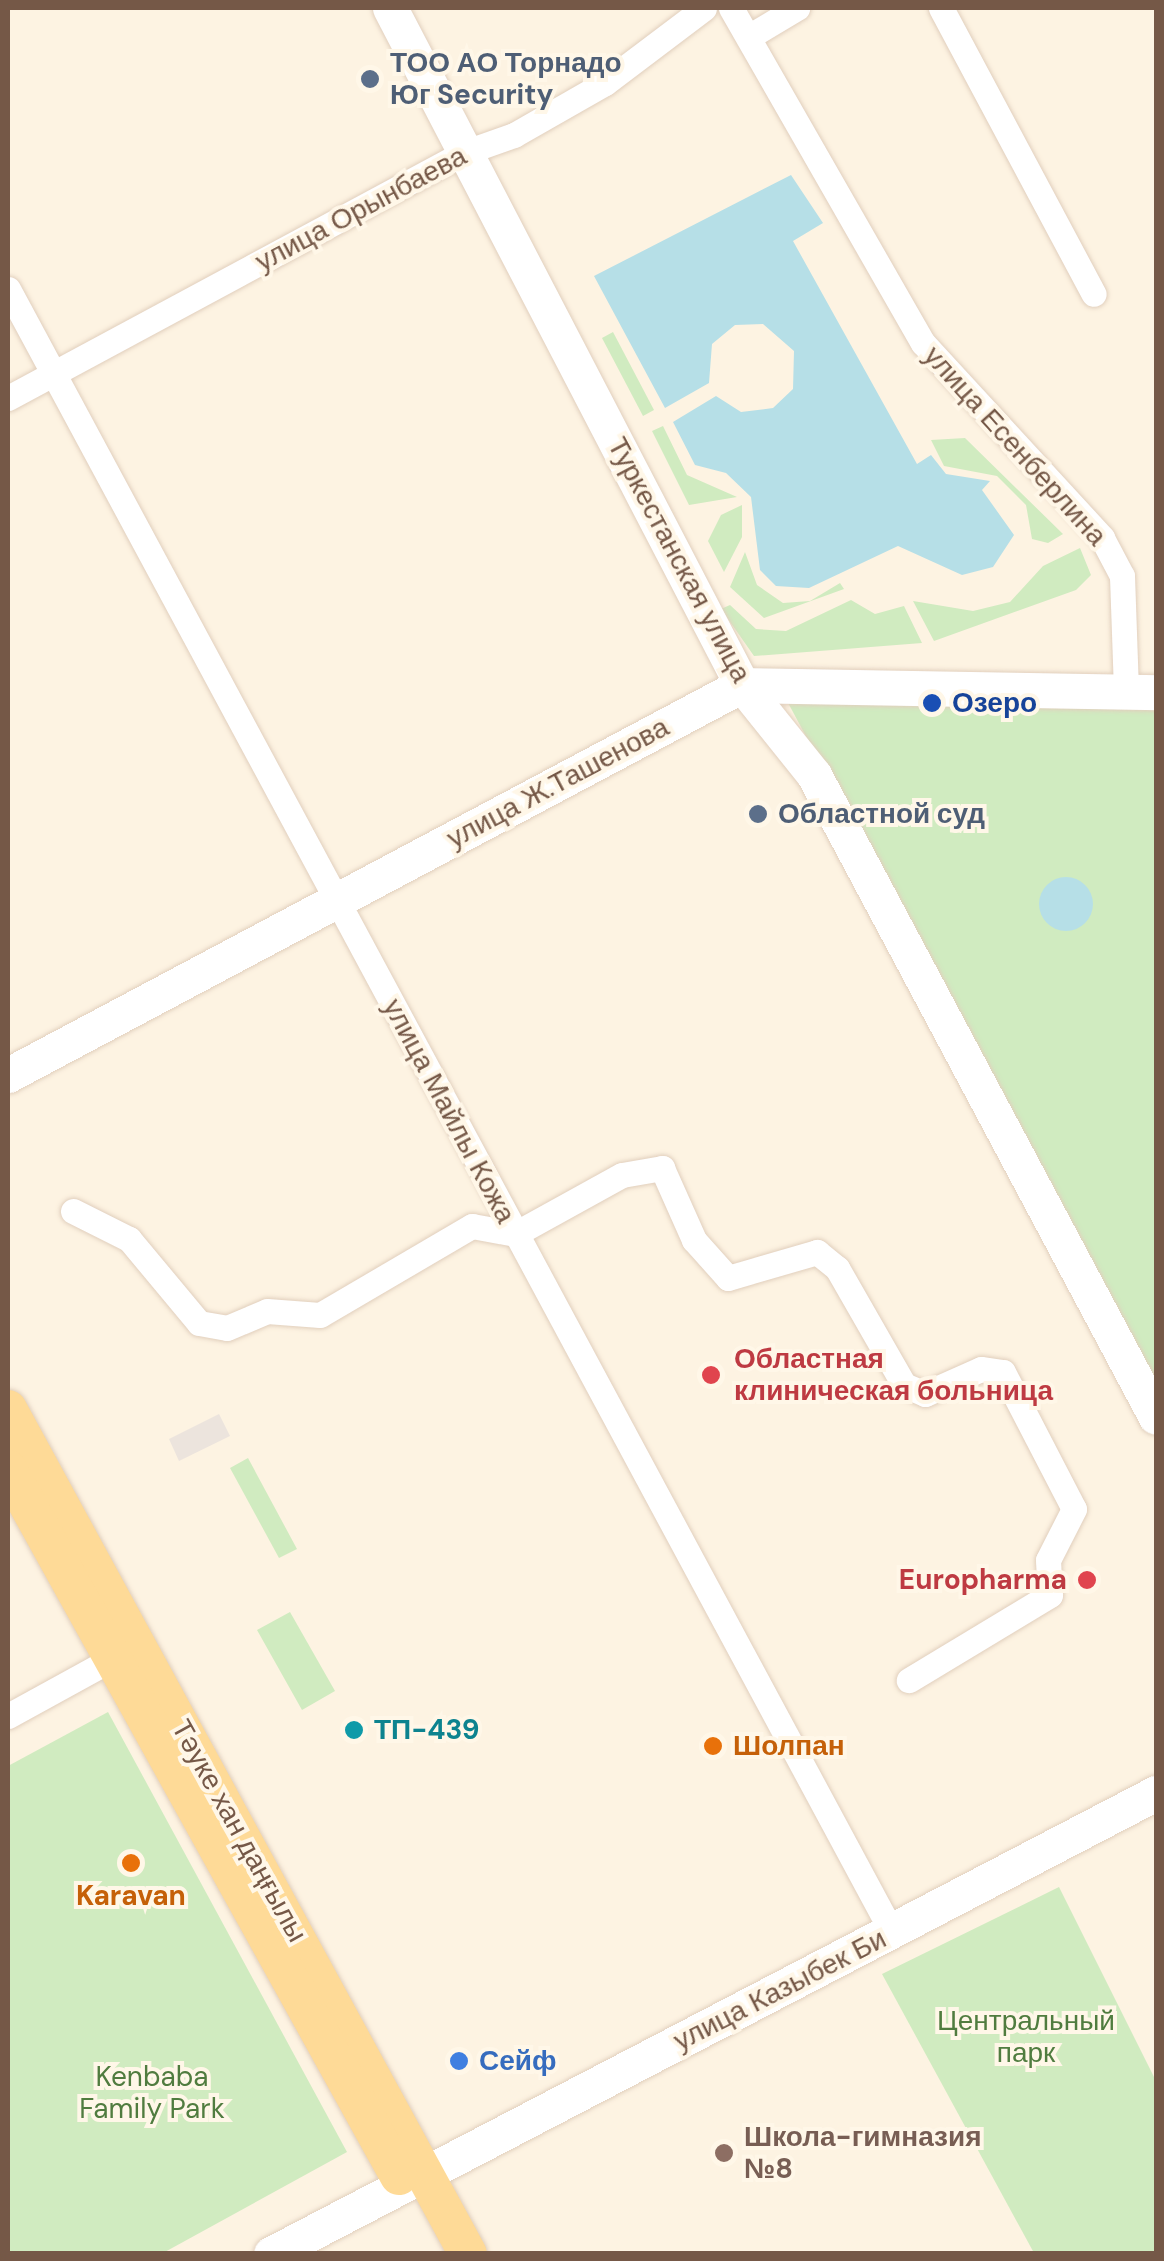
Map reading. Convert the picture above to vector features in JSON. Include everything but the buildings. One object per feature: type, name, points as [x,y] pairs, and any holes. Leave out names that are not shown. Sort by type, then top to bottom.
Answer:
[{"type":"main road","name":"Тәуке хан даңғылы","points":[[8,1410],[124,1652],[414,2178],[468,2254]]},
{"type":"main road","name":"Тәуке хан даңғылы","points":[[8,1469],[124,1652]]},
{"type":"main road","name":"Тәуке хан даңғылы","points":[[414,2178],[440,2254]]},
{"type":"street","name":"Туркестанская улица","points":[[390,8],[742,684],[776,716],[814,775],[1154,1408]]},
{"type":"street","name":"улица Орынбаева","points":[[8,398],[463,153],[604,83],[704,8]]},
{"type":"street","name":"улица Есенберлина","points":[[732,8],[923,343],[1102,538],[1122,576],[1141,692]]},
{"type":"street","points":[[750,36],[797,8]]},
{"type":"street","points":[[942,8],[1094,294]]},
{"type":"street","name":"улица Майлы Кожа","points":[[8,289],[892,1932]]},
{"type":"street","name":"улица Ж.Ташенова","points":[[8,1075],[742,684],[1141,692]]},
{"type":"street","points":[[73,1211],[128,1239],[199,1322],[228,1328],[268,1312],[320,1315],[472,1226],[515,1234],[622,1175],[662,1168],[694,1240],[728,1278],[817,1252],[829,1259],[904,1386],[924,1394],[968,1373],[1002,1372],[1075,1521],[1048,1560],[1050,1595],[909,1680]]},
{"type":"street","points":[[8,1716],[124,1652]]},
{"type":"street","name":"улица Казыбек Би","points":[[271,2254],[1156,1793]]},
{"type":"shaded area","points":[[219,1414],[230,1436],[179,1461],[169,1439]]},
{"type":"green space","points":[[613,332],[654,410],[643,416],[602,338]]},
{"type":"green space","points":[[663,426],[687,475],[737,497],[689,505],[652,431]]},
{"type":"green space","points":[[965,438],[1063,534],[1048,543],[1032,539],[1026,505],[997,476],[944,466],[931,440]]},
{"type":"green space","points":[[742,505],[742,537],[724,572],[708,541],[721,515]]},
{"type":"green space","points":[[1080,548],[1091,575],[1076,590],[934,641],[913,601],[973,611],[1010,602],[1043,566]]},
{"type":"green space","points":[[745,552],[757,585],[783,603],[810,601],[840,583],[844,589],[764,618],[730,587]]},
{"type":"green space","points":[[851,600],[875,614],[904,606],[922,643],[754,656],[721,609],[730,605],[756,629],[786,631]]},
{"type":"green space","points":[[786,699],[1156,706],[1156,1391]]},
{"type":"green space","points":[[248,1458],[297,1549],[279,1558],[230,1468]]},
{"type":"green space","points":[[290,1612],[335,1691],[302,1710],[257,1630]]},
{"type":"green space","name":"Kenbaba Family Park","points":[[108,1712],[347,2152],[163,2253],[8,2253],[8,1766]]},
{"type":"green space","name":"Центральный парк","points":[[1059,1887],[1156,2081],[1156,2253],[1034,2253],[882,1974]]},
{"type":"water","points":[[791,175],[823,223],[793,241],[917,464],[931,455],[946,474],[990,481],[982,490],[1014,535],[993,567],[962,575],[898,546],[809,588],[776,586],[760,570],[751,497],[726,473],[695,465],[673,422],[716,396],[741,412],[773,408],[793,389],[794,351],[763,324],[735,325],[712,344],[709,383],[665,408],[594,276]]},
{"type":"water","points":[[1066,877],[1085,885],[1093,904],[1085,923],[1066,931],[1047,923],[1039,904],[1047,885]]},
{"type":"place","name":"ТОО АО Торнадо Юг Security","points":[[370,79]]},
{"type":"place","name":"Озеро","points":[[932,703]]},
{"type":"place","name":"Областной суд","points":[[758,814]]},
{"type":"place","name":"Областная клиническая больница","points":[[711,1375]]},
{"type":"place","name":"Europharma","points":[[1087,1580]]},
{"type":"place","name":"ТП-439","points":[[354,1730]]},
{"type":"place","name":"Шолпан","points":[[713,1746]]},
{"type":"place","name":"Karavan","points":[[131,1863]]},
{"type":"place","name":"Сейф","points":[[459,2061]]},
{"type":"place","name":"Школа-гимназия №8","points":[[724,2153]]}]
